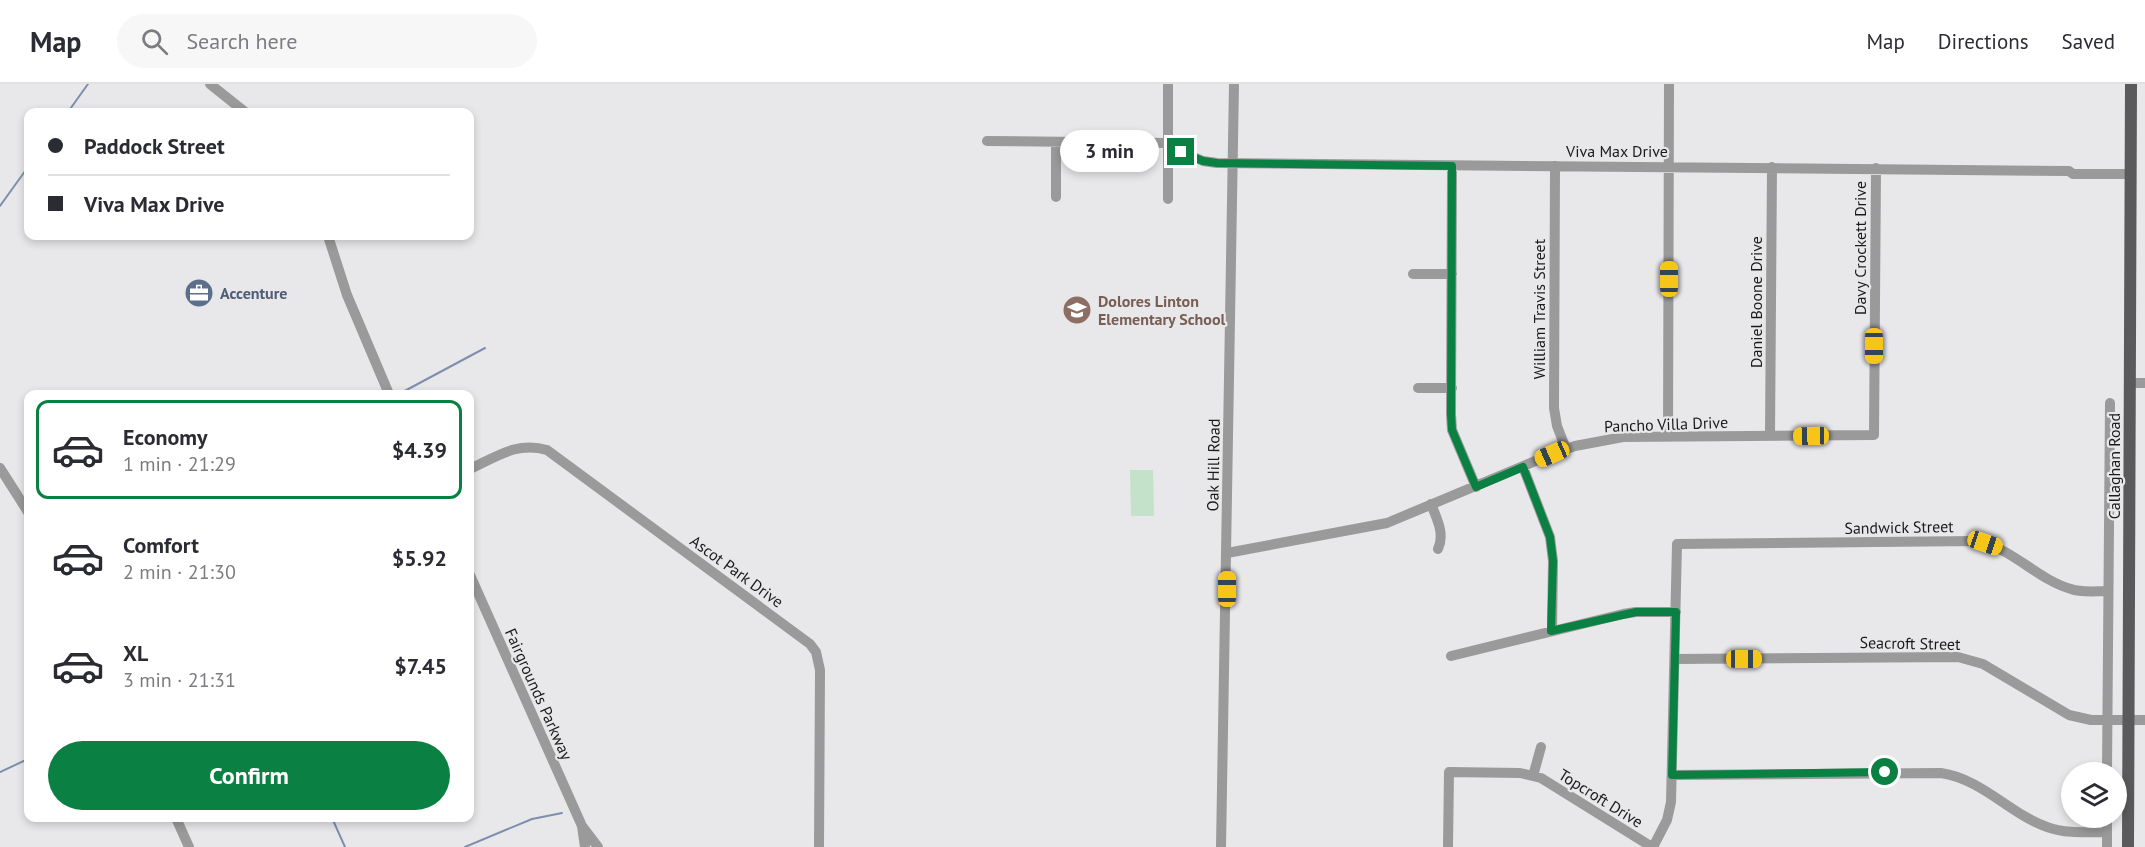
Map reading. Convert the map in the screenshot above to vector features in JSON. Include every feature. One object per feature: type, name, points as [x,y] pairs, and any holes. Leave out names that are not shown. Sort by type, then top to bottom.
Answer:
[{"type":"main road","name":"Callaghan Road","points":[[2128,847],[2131,84]]},
{"type":"street","points":[[210,84],[240,108]]},
{"type":"street","points":[[1168,84],[1168,199]]},
{"type":"street","name":"Oak Hill Road","points":[[1221,847],[1234,84]]},
{"type":"street","points":[[1668,437],[1670,84]]},
{"type":"street","name":"Viva Max Drive","points":[[987,141],[1168,145],[1203,161],[1233,164],[2069,171],[2073,167],[2131,171]]},
{"type":"street","points":[[1056,142],[1056,197]]},
{"type":"street","points":[[1452,166],[1452,430],[1476,487]]},
{"type":"street","name":"William Travis Street","points":[[1555,166],[1554,408],[1557,426],[1566,449]]},
{"type":"street","name":"Daniel Boone Drive","points":[[1770,436],[1772,167]]},
{"type":"street","name":"Davy Crockett Drive","points":[[1874,435],[1876,168]]},
{"type":"street","points":[[329,240],[354,313],[387,390]]},
{"type":"street","points":[[1413,274],[1452,274]]},
{"type":"street","points":[[2130,383],[2145,383]]},
{"type":"street","points":[[1418,388],[1452,388]]},
{"type":"street","name":"Callaghan Road","points":[[2107,762],[2110,403]]},
{"type":"street","name":"Pancho Villa Drive","points":[[1227,553],[1378,525],[1566,449],[1598,441],[1623,437],[1874,435]]},
{"type":"street","name":"Ascot Park Drive","points":[[474,467],[521,447],[534,446],[547,450],[810,644],[816,652],[820,670],[819,847]]},
{"type":"street","points":[[1523,467],[1550,537],[1553,561],[1551,631]]},
{"type":"street","points":[[0,468],[24,506]]},
{"type":"street","points":[[1431,504],[1441,530],[1438,549]]},
{"type":"street","name":"Sandwick Street","points":[[1676,612],[1677,544],[1975,541],[1996,547],[2057,584],[2073,590],[2108,591]]},
{"type":"street","name":"Fairgrounds Parkway","points":[[474,584],[582,826],[598,847]]},
{"type":"street","points":[[1451,656],[1636,612],[1676,612],[1670,810],[1660,835],[1652,847]]},
{"type":"street","name":"Seacroft Street","points":[[1675,659],[1958,657],[1983,664],[2069,715],[2084,719],[2145,720]]},
{"type":"street","name":"Topcroft Drive","points":[[1533,776],[1541,747]]},
{"type":"street","name":"Topcroft Drive","points":[[1448,847],[1449,772],[1520,773],[1533,776],[1547,782],[1652,847]]},
{"type":"street","points":[[1672,775],[1941,773],[1966,780],[2047,827],[2064,831],[2107,831],[2107,847]]},
{"type":"street","points":[[178,822],[189,847]]},
{"type":"street","name":"Fairgrounds Parkway","points":[[582,826],[585,847]]},
{"type":"green space","points":[[1130,470],[1153,470],[1154,516],[1131,516]]},
{"type":"waterway","points":[[71,108],[88,84]]},
{"type":"waterway","points":[[0,206],[24,173]]},
{"type":"waterway","points":[[406,390],[485,348]]},
{"type":"waterway","points":[[0,772],[24,761]]},
{"type":"waterway","points":[[465,847],[532,819],[562,813]]},
{"type":"waterway","points":[[334,822],[345,847]]},
{"type":"place","name":"Accenture","points":[[199,293]]},
{"type":"place","name":"Dolores Linton Elementary School","points":[[1077,310]]},
{"type":"route","points":[[1181,152],[1203,161],[1217,163],[1452,166],[1452,430],[1476,487],[1523,467],[1550,537],[1553,561],[1551,631],[1636,612],[1676,612],[1672,775],[1885,772]]}]
